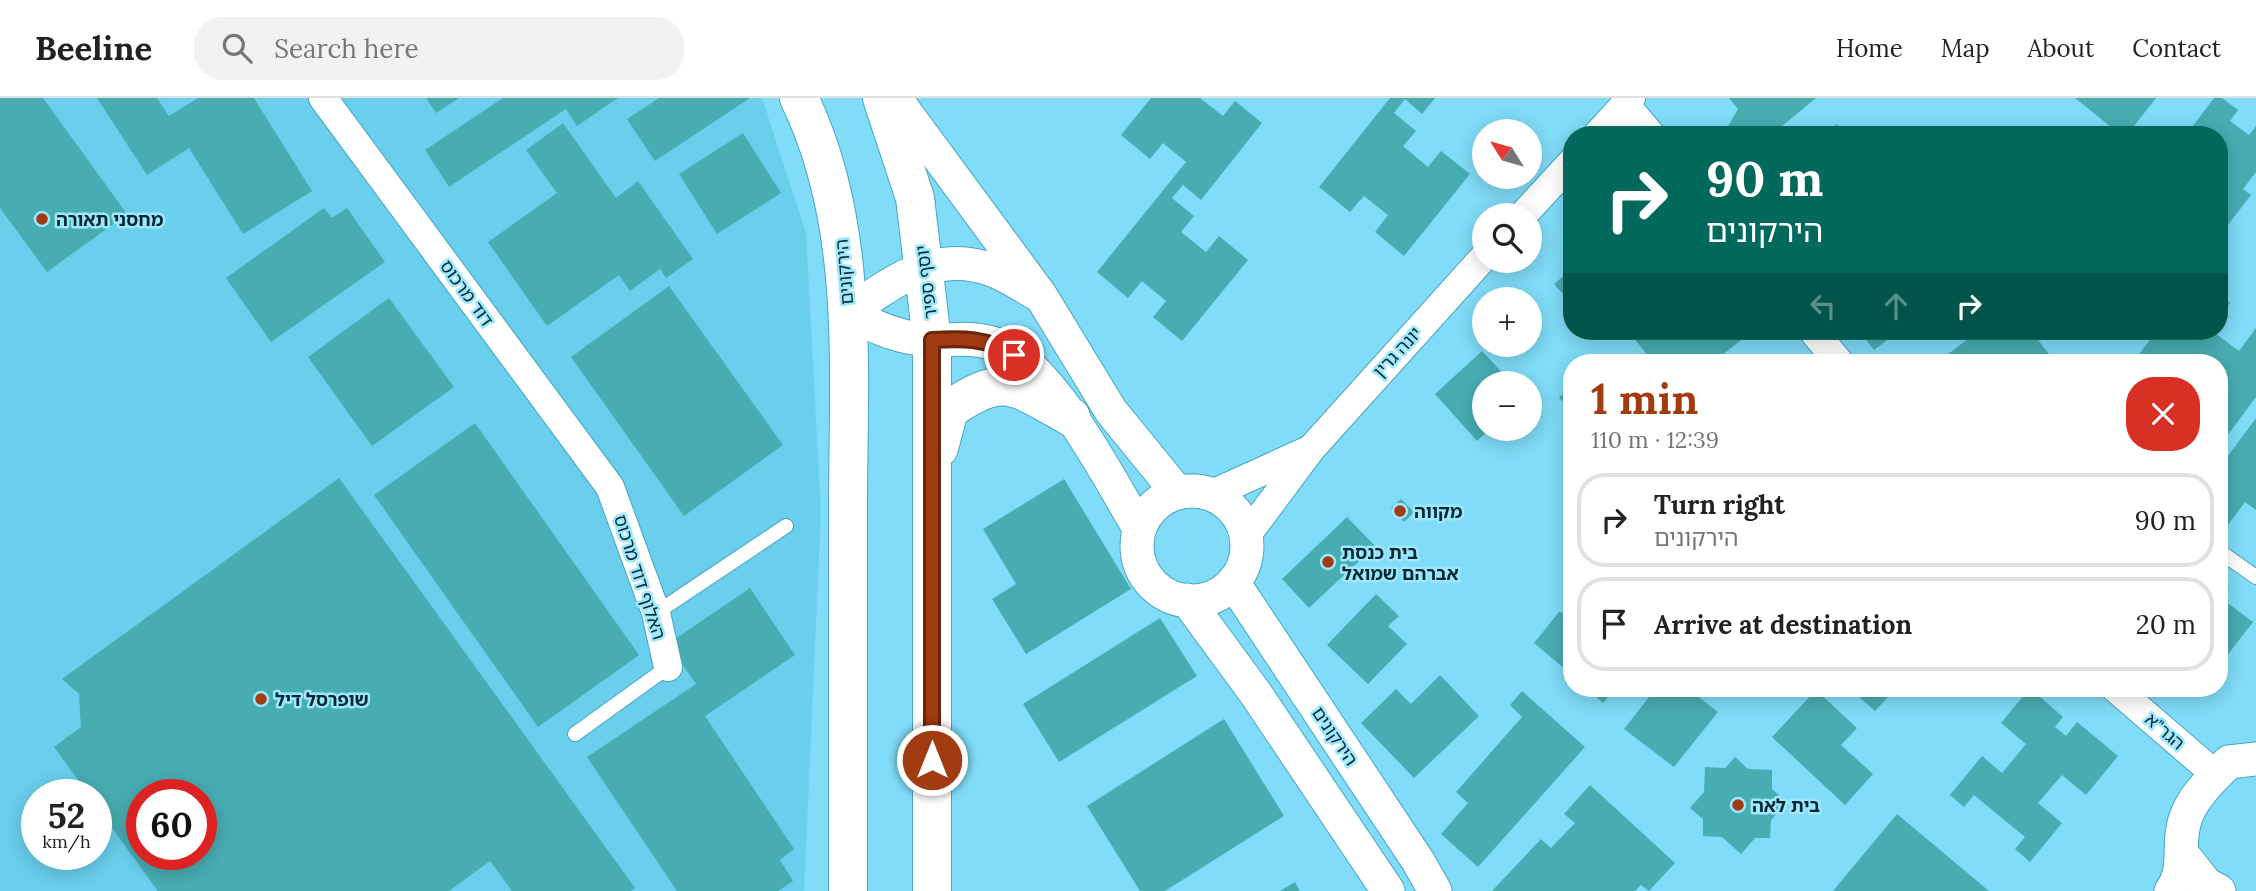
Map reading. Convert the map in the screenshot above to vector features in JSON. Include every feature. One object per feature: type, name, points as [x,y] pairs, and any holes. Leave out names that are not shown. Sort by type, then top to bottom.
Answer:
[{"type":"main road","name":"הירקונים","points":[[799,98],[809,119],[839,215],[848,314]]},
{"type":"main road","name":"יוסף ספיר","points":[[882,98],[915,198],[932,340],[932,891]]},
{"type":"main road","points":[[848,314],[848,891]]},
{"type":"main road","points":[[933,471],[949,410],[978,389],[1013,386],[1071,417]]},
{"type":"street","name":"דוד מרכוס","points":[[323,98],[610,487]]},
{"type":"street","points":[[895,98],[1041,296],[1111,411],[1177,492]]},
{"type":"street","points":[[1605,126],[1628,101],[1645,126]]},
{"type":"street","points":[[1534,203],[1563,172]]},
{"type":"street","points":[[848,314],[887,284],[925,267],[960,263],[992,270],[1041,296]]},
{"type":"street","name":"יונה גרין","points":[[1247,536],[1311,449],[1472,270]]},
{"type":"street","name":"הירקונים","points":[[848,314],[892,334],[932,340],[968,338],[996,343],[1032,366],[1071,417],[1139,528]]},
{"type":"street","points":[[1821,340],[1832,354]]},
{"type":"street","name":"יונה גרין","points":[[1212,494],[1311,449]]},
{"type":"street","name":"האלוף דוד מרכוס","points":[[610,487],[656,614],[668,667]]},
{"type":"street","points":[[1195,490],[1212,494],[1228,503],[1240,518],[1247,536],[1247,554],[1233,582],[1213,597],[1187,600],[1160,592],[1147,579],[1139,563],[1136,546],[1139,528],[1148,512],[1160,500],[1177,492],[1195,490]]},
{"type":"street","name":"הירקונים","points":[[1233,582],[1435,891]]},
{"type":"street","points":[[1187,600],[1251,685],[1388,891]]},
{"type":"street","name":"הגר\"א","points":[[2125,697],[2216,775]]},
{"type":"street","points":[[2171,891],[2176,884],[2184,856],[2185,819],[2193,803],[2229,762],[2256,759]]},
{"type":"street","points":[[2184,856],[2206,884],[2219,891]]},
{"type":"lane","points":[[656,614],[786,526]]},
{"type":"lane","points":[[2228,557],[2256,577]]},
{"type":"lane","points":[[575,734],[668,667]]},
{"type":"shaded area","points":[[0,98],[762,98],[806,233],[821,512],[804,891],[0,891]]},
{"type":"building","points":[[0,98],[43,98],[127,214],[47,272],[0,208]]},
{"type":"building","points":[[97,98],[157,98],[169,116],[198,98],[254,98],[312,191],[243,234],[189,148],[147,175]]},
{"type":"building","points":[[426,98],[459,98],[436,113]]},
{"type":"building","points":[[503,98],[618,98],[577,126],[566,109],[449,187],[425,150]]},
{"type":"building","points":[[659,98],[750,98],[655,161],[627,119]]},
{"type":"building","points":[[1151,98],[1200,98],[1223,116],[1235,101],[1262,123],[1201,200],[1183,185],[1172,198],[1194,216],[1181,232],[1206,252],[1219,236],[1248,260],[1182,341],[1153,317],[1166,301],[1142,281],[1128,298],[1097,272],[1186,162],[1163,143],[1150,159],[1121,135]]},
{"type":"building","points":[[1390,98],[1435,98],[1422,114],[1405,99],[1394,113],[1416,131],[1403,146],[1428,167],[1441,151],[1470,174],[1404,256],[1375,232],[1388,215],[1364,196],[1350,212],[1319,187]]},
{"type":"building","points":[[1729,98],[1816,98],[1782,126],[1728,126],[1738,109]]},
{"type":"building","points":[[2075,98],[2156,98],[2134,126],[2110,126]]},
{"type":"building","points":[[2214,98],[2222,98],[2238,110],[2230,121],[2249,135],[2256,126],[2256,172],[2243,189],[2251,195],[2228,225],[2228,126],[2193,126]]},
{"type":"building","points":[[563,123],[616,198],[638,181],[693,259],[666,278],[660,269],[630,291],[619,275],[547,326],[488,242],[557,193],[526,150]]},
{"type":"building","points":[[743,133],[781,193],[717,234],[679,174]]},
{"type":"building","points":[[324,208],[332,218],[347,208],[385,262],[271,342],[226,278]]},
{"type":"building","points":[[1563,276],[1563,294],[1554,284]]},
{"type":"building","points":[[669,286],[783,445],[684,516],[571,357]]},
{"type":"building","points":[[389,298],[454,387],[372,446],[308,357]]},
{"type":"building","points":[[2256,328],[2256,397],[2228,435],[2228,354],[2139,354],[2150,340],[2224,340],[2239,351]]},
{"type":"building","points":[[1635,340],[1741,340],[1723,354],[1647,354]]},
{"type":"building","points":[[1866,340],[1887,340],[1874,350]]},
{"type":"building","points":[[1966,340],[2038,340],[2049,354],[1948,354]]},
{"type":"building","points":[[1475,357],[1488,357],[1501,371],[1472,371],[1472,435],[1435,394]]},
{"type":"building","points":[[2256,418],[2256,510],[2245,502],[2228,525],[2228,456]]},
{"type":"building","points":[[475,423],[639,655],[538,727],[374,495]]},
{"type":"building","points":[[339,478],[635,888],[631,891],[512,891],[490,861],[449,891],[158,891],[143,870],[217,870],[217,779],[126,779],[126,847],[112,828],[112,779],[77,779],[54,747],[81,727],[79,694],[62,679]]},
{"type":"building","points":[[1064,479],[1131,589],[1026,654],[992,599],[1016,584],[983,529]]},
{"type":"building","points":[[1401,499],[1414,512],[1404,522],[1391,508]]},
{"type":"building","name":"בית כנסת אברהם שמואל","points":[[1347,517],[1375,546],[1309,608],[1282,579]]},
{"type":"building","points":[[750,588],[795,655],[705,716],[794,849],[780,860],[793,881],[778,891],[677,891],[587,757],[696,684],[668,644]]},
{"type":"building","points":[[1376,594],[1399,616],[1388,626],[1407,644],[1368,684],[1327,645]]},
{"type":"building","points":[[2228,603],[2253,622],[2228,654]]},
{"type":"building","points":[[1559,612],[1563,613],[1563,667],[1534,643]]},
{"type":"building","points":[[1160,618],[1197,676],[1059,762],[1023,704]]},
{"type":"building","points":[[1440,675],[1479,716],[1414,778],[1361,723],[1396,689],[1411,704]]},
{"type":"building","points":[[1522,691],[1585,747],[1478,867],[1441,834],[1468,803],[1456,792],[1522,717],[1510,705]]},
{"type":"building","points":[[1596,697],[1608,697],[1603,703]]},
{"type":"building","points":[[1649,697],[1699,697],[1718,712],[1674,767],[1624,729]]},
{"type":"building","points":[[1809,697],[1824,697],[1857,728],[1841,745],[1873,774],[1845,805],[1772,737]]},
{"type":"building","points":[[1859,697],[1888,697],[1875,711]]},
{"type":"building","points":[[2023,697],[2040,697],[2063,717],[2055,727],[2066,736],[2077,722],[2118,756],[2086,795],[2062,775],[2038,803],[2062,823],[2030,862],[2015,849],[2025,837],[1974,795],[1964,807],[1950,795],[1982,756],[2002,773],[2026,744],[2001,723]]},
{"type":"building","points":[[1224,719],[1284,816],[1165,891],[1140,891],[1087,806]]},
{"type":"building","name":"בית לאה","points":[[1735,757],[1748,769],[1772,770],[1772,789],[1787,802],[1771,820],[1770,838],[1755,838],[1741,854],[1722,837],[1703,836],[1703,819],[1690,808],[1704,792],[1705,767],[1725,768]]},
{"type":"building","points":[[1590,785],[1675,863],[1649,891],[1641,885],[1635,891],[1492,891],[1541,839],[1551,848],[1575,823],[1564,814]]},
{"type":"building","points":[[1897,814],[1989,891],[1833,891]]},
{"type":"building","points":[[1295,882],[1300,891],[1280,891]]},
{"type":"place","name":"מחסני תאורה","points":[[42,219]]},
{"type":"place","name":"מקווה","points":[[1400,511]]},
{"type":"place","name":"בית כנסת אברהם שמואל","points":[[1328,562]]},
{"type":"place","name":"שופרסל דיל","points":[[261,699]]},
{"type":"place","name":"בית לאה","points":[[1738,805]]},
{"type":"route","points":[[932,760],[932,340],[968,338],[996,343],[1014,355]]}]
